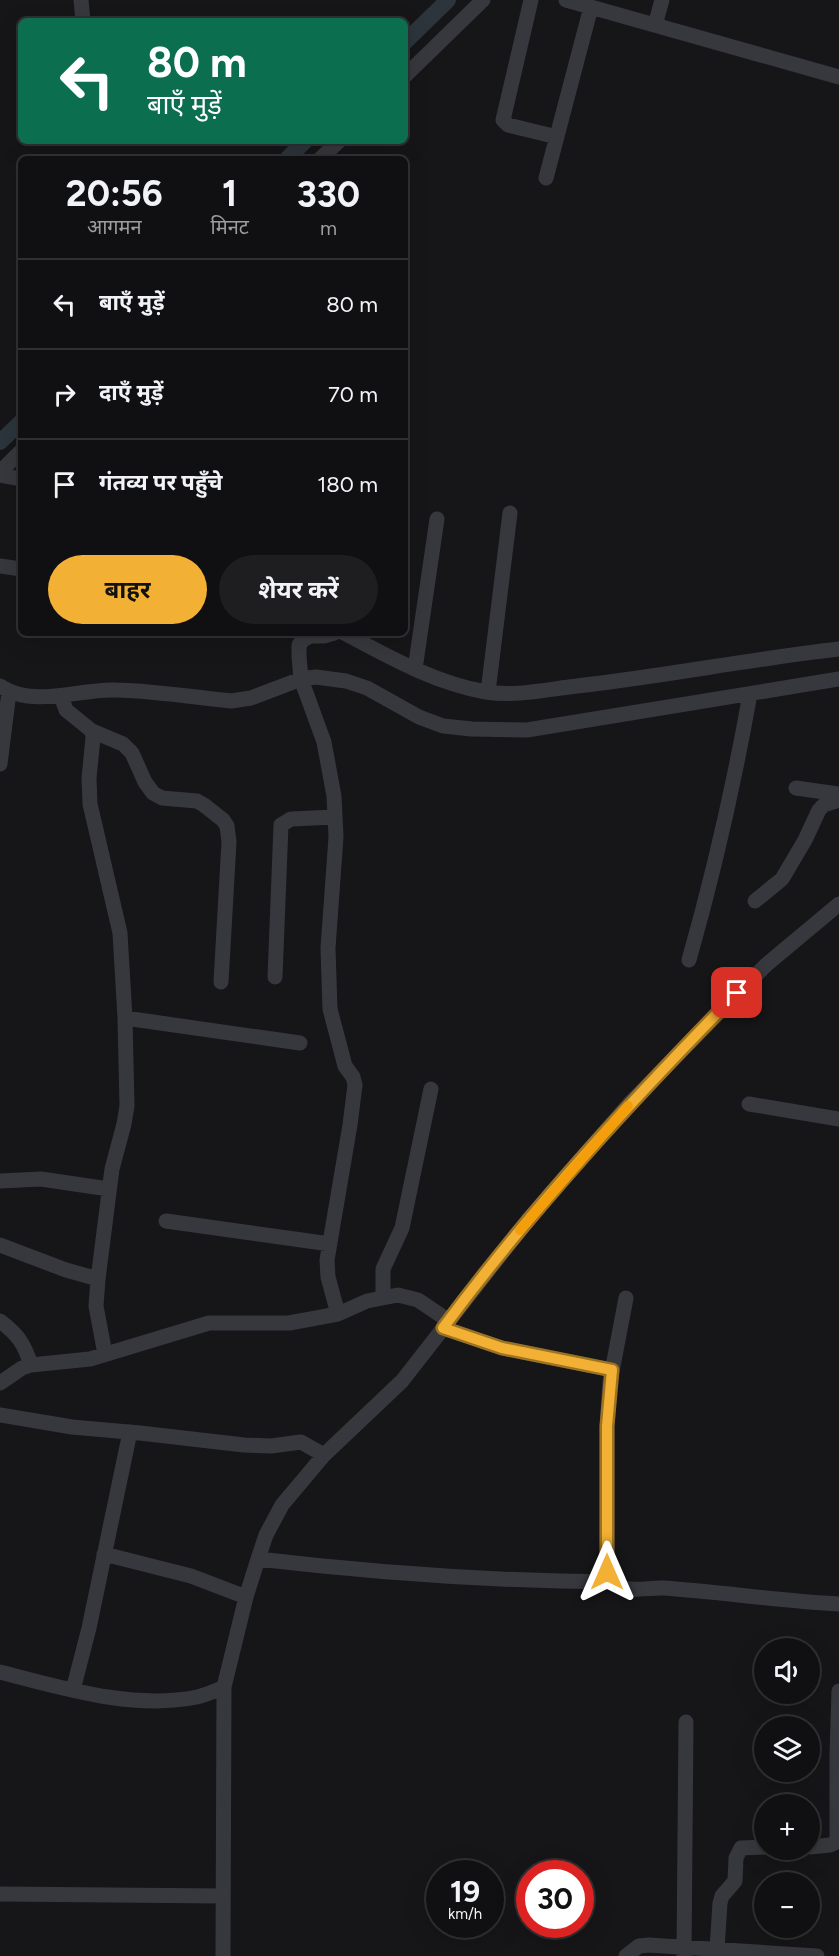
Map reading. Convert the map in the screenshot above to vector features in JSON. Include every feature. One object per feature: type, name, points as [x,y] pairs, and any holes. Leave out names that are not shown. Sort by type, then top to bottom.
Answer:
[{"type":"street","points":[[81,0],[83,18]]},
{"type":"street","points":[[408,73],[483,0]]},
{"type":"street","points":[[531,0],[503,120],[508,125],[557,137]]},
{"type":"street","points":[[566,0],[839,77]]},
{"type":"street","points":[[655,25],[662,0]]},
{"type":"street","points":[[546,178],[591,7]]},
{"type":"street","points":[[323,156],[336,144]]},
{"type":"street","points":[[18,454],[0,473],[18,478]]},
{"type":"street","points":[[488,692],[510,513]]},
{"type":"street","points":[[415,669],[437,519]]},
{"type":"street","points":[[0,566],[18,569]]},
{"type":"street","points":[[310,636],[299,645],[300,668],[324,741],[334,796],[336,837],[328,948],[330,1009],[345,1066],[353,1077],[355,1085],[327,1267],[338,1314]]},
{"type":"street","points":[[350,636],[415,669],[447,681],[488,692],[507,693],[619,681],[762,658],[839,649]]},
{"type":"street","points":[[300,668],[316,677],[346,681],[367,688],[419,717],[443,726],[472,729],[527,730],[839,680]]},
{"type":"street","points":[[0,764],[5,689],[27,697],[62,696],[114,689],[231,701],[251,698],[300,668]]},
{"type":"street","points":[[689,960],[710,885],[735,776],[750,694]]},
{"type":"street","points":[[62,696],[66,710],[92,731],[123,744],[132,753],[145,782],[153,793],[162,798],[197,801],[223,820],[227,826],[229,842],[221,981]]},
{"type":"street","points":[[92,731],[90,804],[120,933],[125,1018],[126,1106],[124,1124],[112,1169],[96,1306],[105,1354]]},
{"type":"street","points":[[796,788],[839,794]]},
{"type":"street","points":[[755,901],[782,879],[819,810],[839,794]]},
{"type":"street","points":[[276,977],[281,825],[291,819],[335,817]]},
{"type":"street","points":[[223,1956],[224,1687],[246,1597],[258,1559],[266,1535],[282,1505],[324,1455],[402,1381],[527,1221],[630,1103],[765,965],[839,904]]},
{"type":"street","points":[[125,1018],[300,1043]]},
{"type":"street","points":[[383,1297],[383,1269],[402,1228],[430,1089]]},
{"type":"street","points":[[749,1104],[839,1119]]},
{"type":"street","points":[[0,1181],[41,1179],[109,1189]]},
{"type":"street","points":[[166,1221],[330,1244]]},
{"type":"street","points":[[0,1245],[66,1270],[98,1279]]},
{"type":"street","points":[[0,1383],[22,1368],[31,1365],[90,1359],[209,1323],[289,1323],[338,1314],[383,1297],[398,1294],[417,1300],[446,1324],[502,1348],[612,1370]]},
{"type":"street","points":[[626,1298],[612,1370],[607,1426],[607,1572],[613,1582],[619,1587],[627,1588],[660,1587],[731,1593],[754,1598],[839,1604]]},
{"type":"street","points":[[0,1321],[16,1333],[26,1348],[31,1365]]},
{"type":"street","points":[[0,1415],[72,1427],[244,1446],[271,1446],[301,1442],[324,1455]]},
{"type":"street","points":[[74,1690],[130,1432]]},
{"type":"street","points":[[104,1554],[180,1573],[246,1597]]},
{"type":"street","points":[[258,1559],[328,1567],[510,1580],[613,1582]]},
{"type":"street","points":[[0,1672],[109,1697],[145,1701],[200,1697],[224,1687]]},
{"type":"street","points":[[834,1845],[837,1838],[839,1691]]},
{"type":"street","points":[[684,1951],[686,1722]]},
{"type":"street","points":[[717,1949],[720,1904],[722,1896],[735,1881],[737,1853],[741,1848],[754,1847]]},
{"type":"street","points":[[0,1894],[223,1896]]},
{"type":"street","points":[[626,1956],[639,1946],[684,1951],[717,1949],[760,1954],[817,1956]]},
{"type":"waterway","points":[[408,39],[448,0]]},
{"type":"waterway","points":[[290,156],[302,144]]},
{"type":"waterway","points":[[0,442],[18,425]]},
{"type":"slow traffic","points":[[520,1230],[628,1106]]},
{"type":"route","points":[[607,1572],[607,1426],[612,1370],[502,1348],[443,1328],[527,1221],[630,1103],[737,993]]}]
